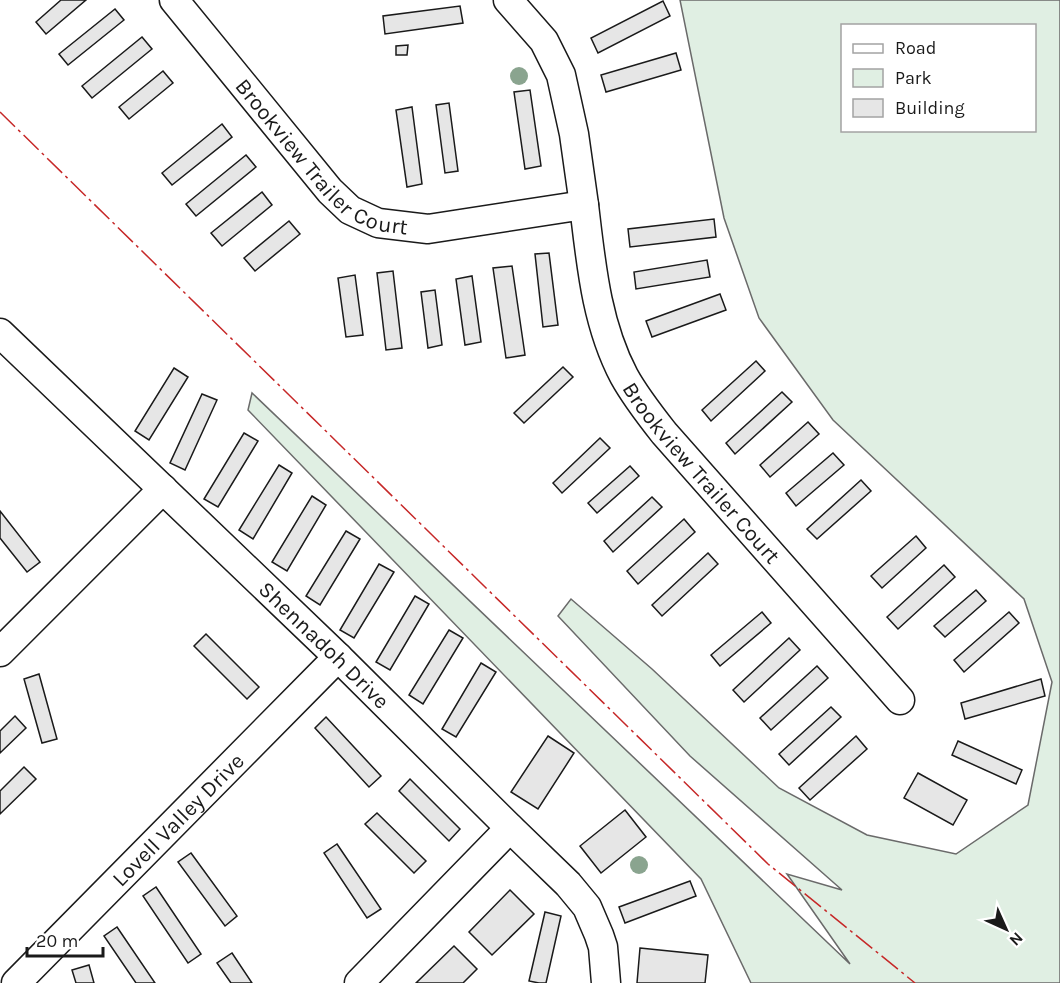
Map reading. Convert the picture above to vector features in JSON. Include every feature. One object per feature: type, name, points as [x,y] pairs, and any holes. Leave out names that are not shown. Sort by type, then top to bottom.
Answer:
[{"type":"street","name":"Brookview Trailer Court","points":[[174,0],[330,191],[350,210],[378,223],[428,229],[584,205]]},
{"type":"street","name":"Brookview Trailer Court","points":[[508,0],[544,41],[561,75],[574,134],[592,273],[601,315],[623,374],[638,399],[664,433],[900,700]]},
{"type":"street","name":"Shennadoh Drive","points":[[0,333],[338,657],[568,884],[587,907],[603,947],[606,983]]},
{"type":"street","points":[[0,652],[163,489]]},
{"type":"street","name":"Lovell Valley Drive","points":[[15,983],[338,657]]},
{"type":"street","points":[[360,983],[510,828]]},
{"type":"green space","points":[[680,0],[1060,0],[1060,983],[751,983],[701,879],[248,410],[252,393],[850,964],[787,874],[842,890],[690,756],[558,616],[571,599],[652,669],[779,788],[867,835],[956,854],[1028,805],[1052,682],[1024,599],[833,420],[759,318],[724,218]]},
{"type":"building","points":[[61,0],[86,0],[46,34],[36,22]]},
{"type":"building","points":[[663,1],[670,16],[598,53],[591,38]]},
{"type":"building","points":[[460,6],[463,23],[385,34],[383,16]]},
{"type":"building","points":[[115,9],[124,20],[68,65],[59,54]]},
{"type":"building","points":[[142,37],[152,49],[92,98],[82,86]]},
{"type":"building","points":[[408,45],[407,55],[396,55],[396,46]]},
{"type":"building","points":[[676,53],[681,70],[606,92],[601,75]]},
{"type":"building","points":[[163,71],[173,83],[129,119],[119,107]]},
{"type":"building","points":[[530,90],[541,166],[525,169],[514,92]]},
{"type":"building","points":[[449,103],[458,171],[445,173],[436,105]]},
{"type":"building","points":[[412,107],[422,184],[407,187],[396,110]]},
{"type":"building","points":[[222,124],[232,137],[172,185],[162,173]]},
{"type":"building","points":[[246,155],[256,167],[196,216],[186,204]]},
{"type":"building","points":[[262,192],[272,205],[222,246],[211,233]]},
{"type":"building","points":[[714,219],[716,237],[630,247],[628,229]]},
{"type":"building","points":[[289,221],[300,234],[255,271],[244,258]]},
{"type":"building","points":[[549,253],[558,325],[543,327],[535,254]]},
{"type":"building","points":[[707,260],[710,277],[636,289],[634,272]]},
{"type":"building","points":[[512,266],[525,355],[506,358],[493,268]]},
{"type":"building","points":[[393,271],[402,348],[386,350],[377,273]]},
{"type":"building","points":[[355,275],[363,335],[346,337],[338,278]]},
{"type":"building","points":[[472,276],[481,342],[465,345],[456,279]]},
{"type":"building","points":[[435,290],[442,345],[428,348],[421,292]]},
{"type":"building","points":[[720,294],[726,310],[652,337],[646,321]]},
{"type":"building","points":[[756,361],[765,371],[711,421],[702,410]]},
{"type":"building","points":[[563,367],[573,377],[524,423],[514,413]]},
{"type":"building","points":[[174,368],[188,377],[149,440],[135,431]]},
{"type":"building","points":[[782,392],[792,402],[735,454],[726,443]]},
{"type":"building","points":[[202,394],[217,400],[185,470],[170,463]]},
{"type":"building","points":[[808,422],[819,434],[770,477],[760,465]]},
{"type":"building","points":[[244,433],[258,441],[218,507],[204,499]]},
{"type":"building","points":[[600,438],[610,448],[562,493],[553,483]]},
{"type":"building","points":[[833,453],[844,465],[796,506],[786,493]]},
{"type":"building","points":[[279,465],[292,473],[253,539],[239,530]]},
{"type":"building","points":[[630,466],[639,476],[597,513],[588,503]]},
{"type":"building","points":[[861,480],[871,491],[817,539],[807,529]]},
{"type":"building","points":[[312,496],[326,505],[287,571],[272,562]]},
{"type":"building","points":[[652,497],[662,507],[613,552],[604,541]]},
{"type":"building","points":[[0,511],[40,562],[27,572],[0,538]]},
{"type":"building","points":[[684,519],[695,532],[638,584],[627,571]]},
{"type":"building","points":[[346,531],[360,539],[320,605],[306,596]]},
{"type":"building","points":[[916,536],[926,548],[882,588],[871,576]]},
{"type":"building","points":[[708,553],[718,564],[662,616],[652,605]]},
{"type":"building","points":[[379,564],[394,572],[354,638],[340,630]]},
{"type":"building","points":[[944,565],[955,577],[898,629],[887,617]]},
{"type":"building","points":[[976,590],[986,601],[945,637],[934,626]]},
{"type":"building","points":[[415,596],[429,604],[390,670],[376,662]]},
{"type":"building","points":[[762,612],[771,623],[720,666],[711,655]]},
{"type":"building","points":[[1009,612],[1019,623],[964,672],[954,660]]},
{"type":"building","points":[[449,630],[463,638],[423,704],[409,695]]},
{"type":"building","points":[[206,634],[259,687],[247,699],[194,646]]},
{"type":"building","points":[[789,638],[800,650],[744,702],[733,690]]},
{"type":"building","points":[[481,663],[496,672],[456,737],[442,729]]},
{"type":"building","points":[[817,666],[828,678],[771,730],[760,718]]},
{"type":"building","points":[[39,674],[57,739],[42,743],[24,679]]},
{"type":"building","points":[[1041,679],[1045,696],[965,719],[961,703]]},
{"type":"building","points":[[831,707],[841,717],[789,765],[779,754]]},
{"type":"building","points":[[15,716],[26,728],[0,753],[0,731]]},
{"type":"building","points":[[326,717],[381,776],[369,787],[315,728]]},
{"type":"building","points":[[548,736],[574,753],[538,809],[511,792]]},
{"type":"building","points":[[856,736],[867,749],[810,800],[799,788]]},
{"type":"building","points":[[958,741],[1022,770],[1016,784],[952,755]]},
{"type":"building","points":[[24,767],[36,779],[0,814],[0,791]]},
{"type":"building","points":[[918,773],[967,800],[953,825],[904,798]]},
{"type":"building","points":[[410,779],[460,829],[449,841],[399,791]]},
{"type":"building","points":[[625,810],[646,837],[601,873],[580,846]]},
{"type":"building","points":[[377,813],[426,861],[414,873],[365,824]]},
{"type":"building","points":[[337,844],[381,909],[367,918],[324,853]]},
{"type":"building","points":[[191,853],[237,916],[225,926],[178,862]]},
{"type":"building","points":[[690,881],[696,896],[625,923],[619,907]]},
{"type":"building","points":[[156,887],[201,954],[188,963],[143,896]]},
{"type":"building","points":[[510,890],[534,914],[492,955],[469,932]]},
{"type":"building","points":[[545,912],[561,916],[546,983],[539,983],[529,981]]},
{"type":"building","points":[[117,927],[155,983],[136,983],[104,936]]},
{"type":"building","points":[[454,946],[477,969],[463,983],[416,983]]},
{"type":"building","points":[[640,948],[708,955],[705,983],[637,983]]},
{"type":"building","points":[[232,953],[252,983],[231,983],[217,963]]},
{"type":"building","points":[[89,965],[94,983],[76,983],[72,970]]},
{"type":"power","points":[[0,112],[768,864],[915,983]]}]
